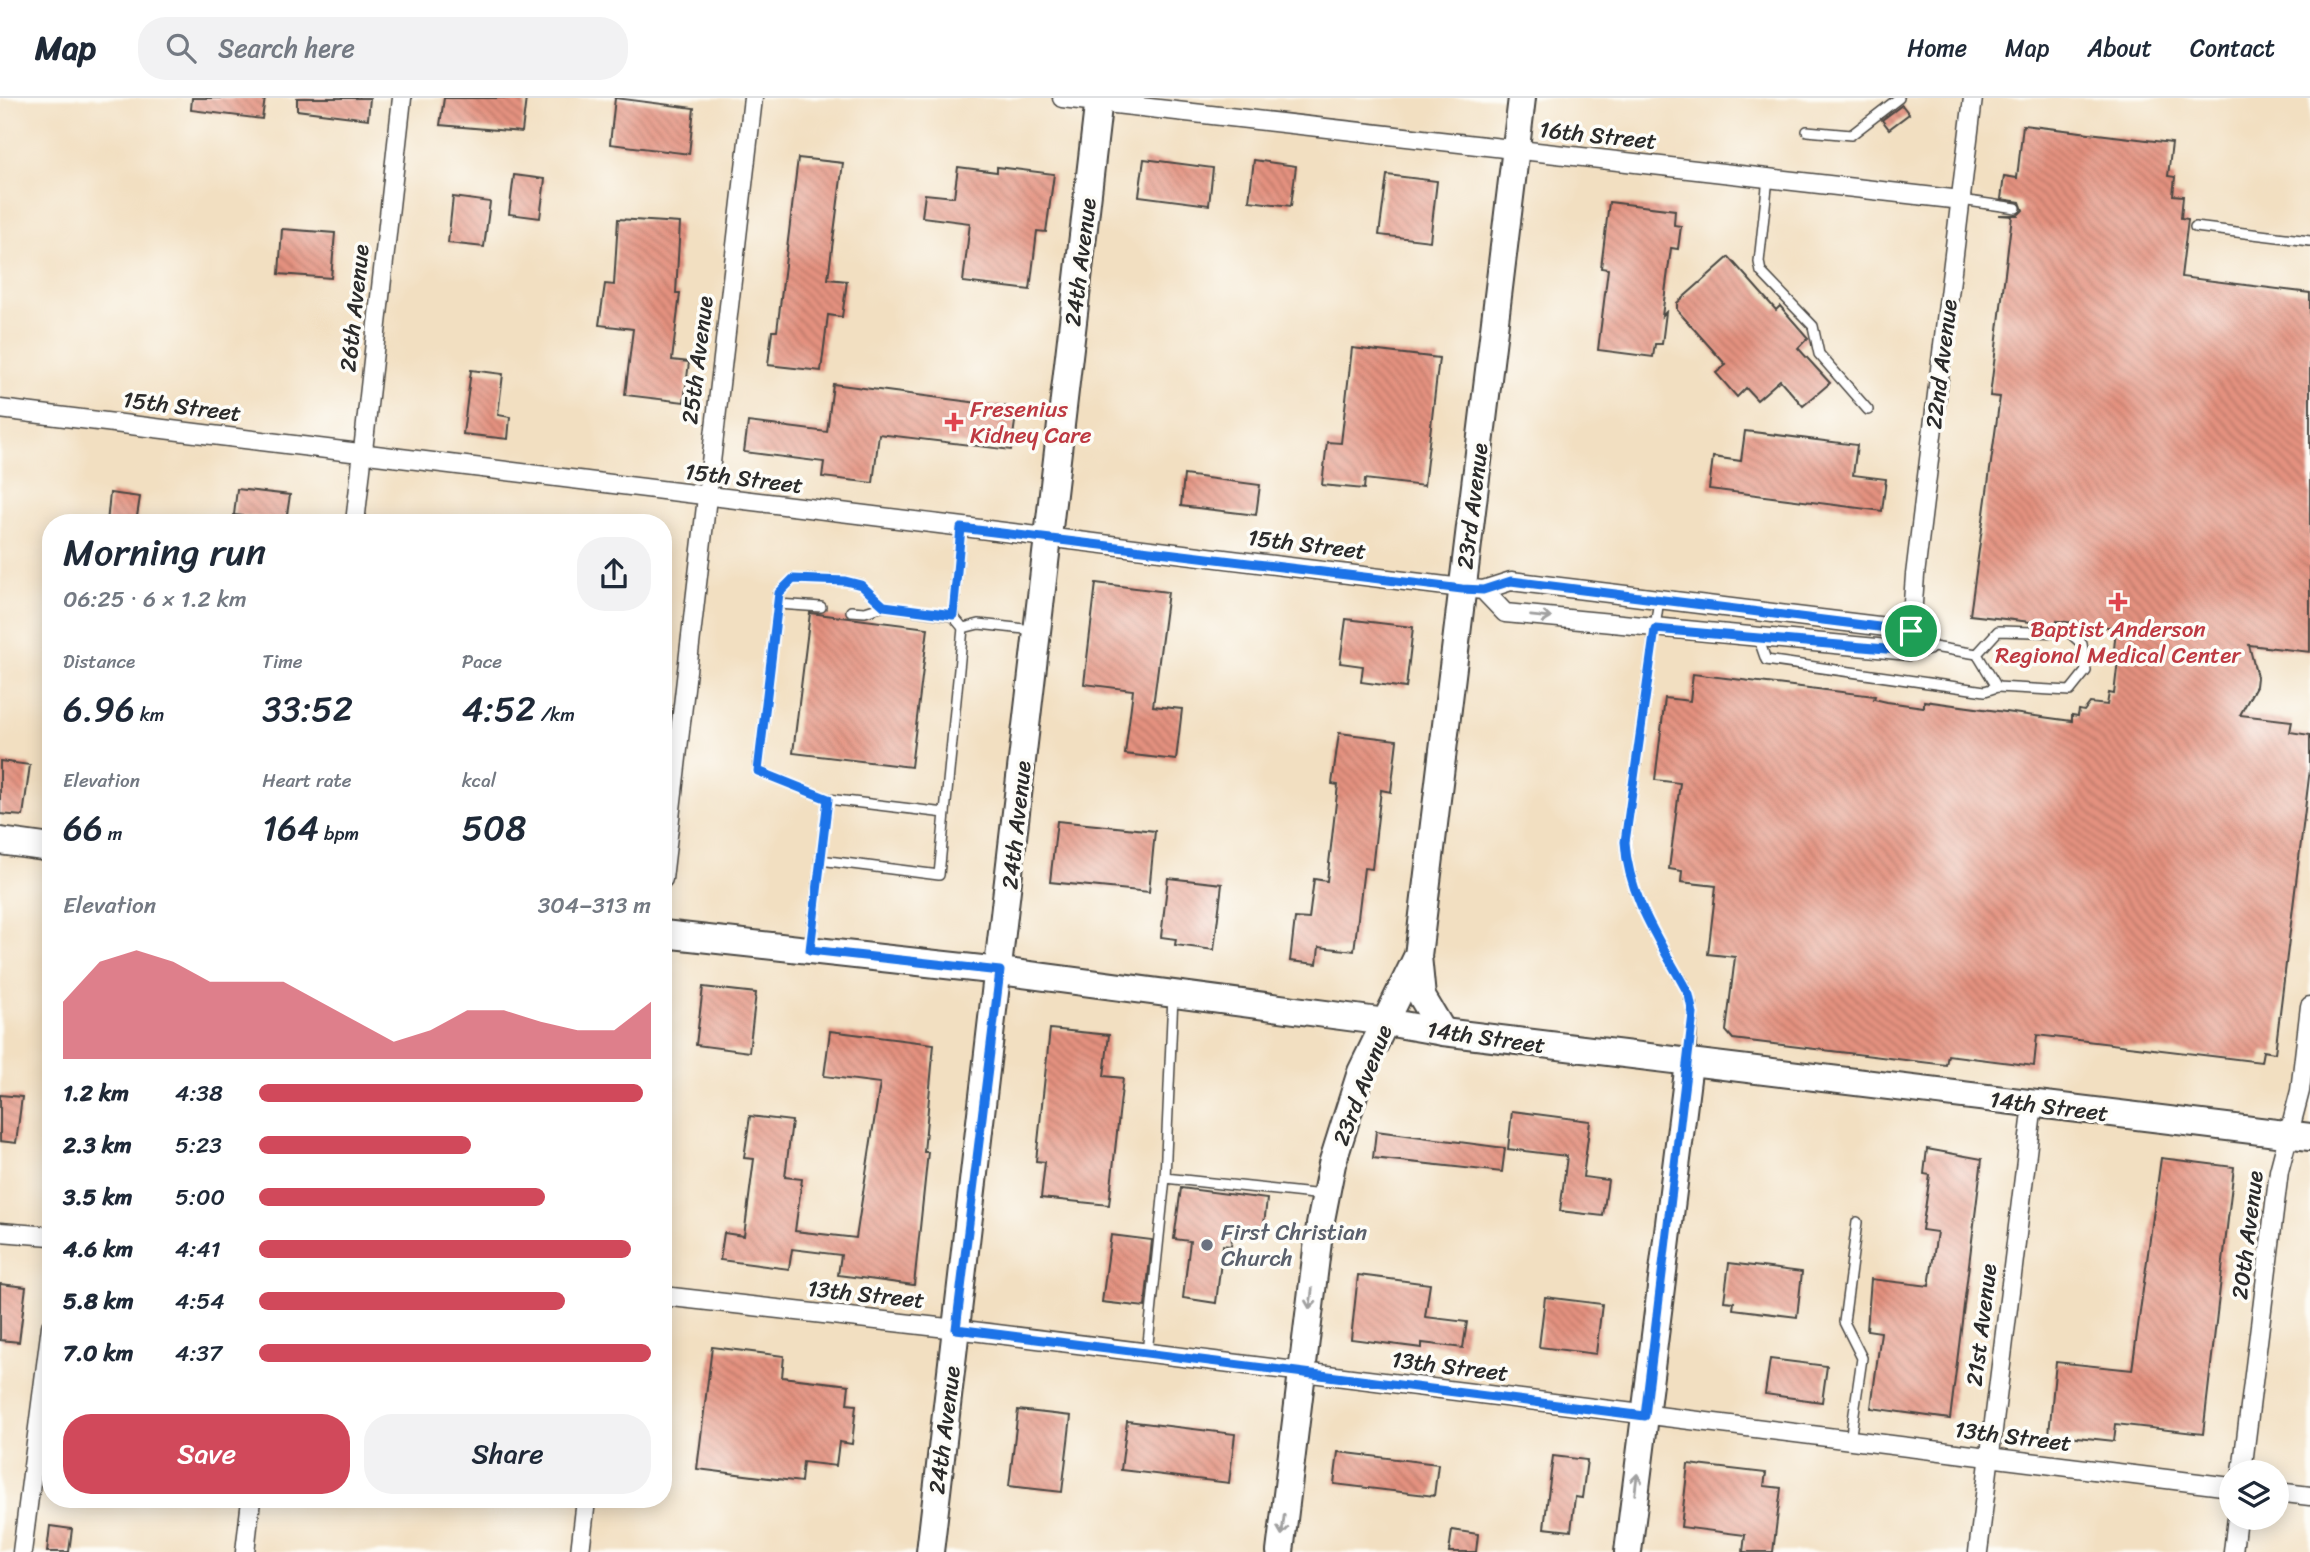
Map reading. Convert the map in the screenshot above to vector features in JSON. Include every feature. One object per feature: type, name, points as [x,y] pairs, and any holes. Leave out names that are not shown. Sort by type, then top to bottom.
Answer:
[{"type":"main road","name":"23rd Avenue","points":[[1443,1032],[1422,997],[1418,956],[1473,589],[1522,98]]},
{"type":"main road","name":"24th Avenue","points":[[930,1552],[1000,971],[1046,538],[1099,100]]},
{"type":"main road","points":[[0,841],[42,847]]},
{"type":"main road","name":"14th Street","points":[[672,935],[1000,971],[1386,1022],[1443,1032],[2299,1135]]},
{"type":"main road","name":"23rd Avenue","points":[[1280,1552],[1326,1195],[1342,1125],[1362,1072],[1418,956]]},
{"type":"main road","points":[[1628,1552],[1689,1063]]},
{"type":"street","name":"26th Avenue","points":[[356,514],[402,98]]},
{"type":"street","name":"25th Avenue","points":[[672,797],[753,98]]},
{"type":"street","name":"16th Street","points":[[1062,98],[1099,100],[1516,151],[1961,200]]},
{"type":"street","name":"22nd Avenue","points":[[1911,631],[1914,575],[1973,98]]},
{"type":"street","name":"15th Street","points":[[0,409],[705,498],[1473,589],[1511,581],[1911,631]]},
{"type":"street","points":[[1473,589],[1505,613],[1909,651],[1927,646]]},
{"type":"street","points":[[1911,631],[1927,646]]},
{"type":"street","name":"20th Avenue","points":[[2243,1460],[2278,1171],[2299,1135],[2300,1091],[2310,1006]]},
{"type":"street","name":"21st Avenue","points":[[1978,1552],[2033,1104]]},
{"type":"street","points":[[0,1232],[42,1235]]},
{"type":"street","name":"13th Street","points":[[672,1297],[956,1329],[2219,1486]]},
{"type":"street","points":[[22,1552],[42,1396]]},
{"type":"street","points":[[2289,1493],[2310,1496]]},
{"type":"street","points":[[245,1552],[250,1508]]},
{"type":"street","points":[[580,1552],[585,1508]]},
{"type":"street","points":[[2233,1552],[2236,1530]]},
{"type":"lane","points":[[1807,131],[1851,135],[1899,98]]},
{"type":"lane","points":[[1768,178],[1759,262],[1761,272],[1813,326],[1819,354],[1868,410]]},
{"type":"lane","points":[[1961,200],[2016,208]]},
{"type":"lane","points":[[2195,227],[2310,241]]},
{"type":"lane","points":[[820,860],[939,875],[963,628],[953,615],[961,528]]},
{"type":"lane","points":[[884,606],[861,585],[845,581],[793,579],[779,593],[758,771],[828,799],[945,813]]},
{"type":"lane","points":[[1659,599],[1625,842],[1626,861],[1632,886],[1689,995],[1693,1014],[1689,1063]]},
{"type":"lane","points":[[778,604],[821,607]]},
{"type":"lane","points":[[851,611],[864,612],[884,606],[953,615]]},
{"type":"lane","points":[[963,628],[979,624],[1037,631]]},
{"type":"lane","points":[[1759,639],[1766,660],[1985,691],[1997,687],[2070,691],[2086,671],[2082,644],[2070,633],[1998,631],[1977,654]]},
{"type":"lane","points":[[1927,646],[1977,654],[1997,687]]},
{"type":"lane","points":[[810,950],[828,799]]},
{"type":"lane","points":[[1147,1353],[1165,1178],[1173,994]]},
{"type":"lane","points":[[1165,1178],[1326,1195]]},
{"type":"lane","points":[[1850,1441],[1862,1358],[1844,1322],[1857,1222]]},
{"type":"building","points":[[192,98],[265,98],[262,119],[191,110]]},
{"type":"building","points":[[297,98],[370,98],[368,119],[297,110]]},
{"type":"building","points":[[444,98],[526,98],[522,132],[440,125]]},
{"type":"building","points":[[615,98],[694,108],[689,154],[610,144]]},
{"type":"building","points":[[1902,105],[1909,114],[1889,129],[1882,120]]},
{"type":"building","name":"Baptist Anderson Regional Medical Center","points":[[2023,125],[2172,143],[2168,176],[2175,177],[2173,195],[2183,196],[2181,218],[2188,219],[2181,277],[2310,293],[2310,652],[2249,645],[2257,677],[2256,686],[2240,715],[2292,721],[2290,732],[2310,735],[2310,769],[2275,1053],[2263,1051],[2261,1062],[2037,1035],[2034,1066],[1948,1055],[1946,1065],[1733,1039],[1726,1031],[1735,957],[1708,954],[1716,886],[1681,882],[1682,871],[1669,869],[1680,783],[1655,780],[1665,698],[1690,701],[1693,674],[1875,696],[1874,699],[1887,702],[1924,707],[1924,701],[2072,721],[2072,715],[2078,716],[2079,710],[2084,711],[2090,703],[2107,705],[2109,693],[2114,694],[2119,651],[2114,650],[2116,628],[2057,621],[2057,625],[1970,615],[2000,397],[1990,396],[2012,216],[1999,215],[2018,215],[2023,210],[2020,202],[2001,199],[2004,176],[2017,178]]},
{"type":"building","points":[[798,158],[843,163],[828,279],[847,281],[842,317],[828,315],[821,371],[768,365],[772,331],[777,331]]},
{"type":"building","points":[[1144,159],[1213,168],[1209,205],[1139,196]]},
{"type":"building","points":[[1254,160],[1296,166],[1291,206],[1249,201]]},
{"type":"building","points":[[958,167],[997,172],[997,167],[1054,174],[1046,232],[1037,231],[1030,290],[963,282],[970,223],[922,217],[925,194],[954,197]]},
{"type":"building","points":[[514,175],[545,179],[540,218],[509,214]]},
{"type":"building","points":[[1387,175],[1437,181],[1430,241],[1379,235]]},
{"type":"building","points":[[453,197],[490,202],[484,247],[448,243]]},
{"type":"building","points":[[1609,202],[1675,210],[1674,225],[1681,226],[1678,249],[1671,248],[1662,316],[1666,312],[1662,344],[1655,344],[1653,357],[1598,350],[1608,269],[1601,268]]},
{"type":"building","points":[[618,219],[680,223],[676,293],[680,293],[672,360],[689,362],[684,402],[625,395],[633,329],[599,325],[605,284],[614,285]]},
{"type":"building","points":[[282,229],[335,233],[331,278],[279,274]]},
{"type":"building","points":[[1729,257],[1776,310],[1780,306],[1808,338],[1798,348],[1830,383],[1803,406],[1780,380],[1757,400],[1746,388],[1737,397],[1716,373],[1726,365],[1677,310],[1677,303]]},
{"type":"building","points":[[1352,348],[1439,358],[1424,486],[1365,479],[1364,489],[1322,485],[1327,442],[1341,443]]},
{"type":"building","points":[[471,370],[503,374],[498,415],[510,417],[508,439],[463,434]]},
{"type":"building","points":[[833,384],[1017,408],[1011,450],[879,434],[873,483],[822,477],[824,462],[744,452],[748,422],[827,432]]},
{"type":"building","points":[[1745,431],[1857,445],[1853,475],[1886,479],[1882,511],[1709,489],[1713,457],[1741,461]]},
{"type":"building","points":[[1184,475],[1260,485],[1256,515],[1181,506]]},
{"type":"building","points":[[237,489],[290,495],[287,514],[234,514]]},
{"type":"building","points":[[110,493],[140,497],[137,514],[108,514]]},
{"type":"building","points":[[1096,583],[1168,592],[1153,706],[1182,709],[1176,760],[1125,754],[1133,690],[1084,684]]},
{"type":"building","points":[[810,613],[928,628],[911,767],[793,753]]},
{"type":"building","points":[[1346,619],[1413,627],[1406,688],[1361,682],[1363,666],[1340,663]]},
{"type":"building","points":[[1339,733],[1397,740],[1391,792],[1381,790],[1372,869],[1364,868],[1354,951],[1319,947],[1317,964],[1290,961],[1295,918],[1309,919],[1314,879],[1327,881],[1338,785],[1332,784]]},
{"type":"building","points":[[0,761],[30,765],[23,816],[0,814]]},
{"type":"building","points":[[1057,821],[1155,831],[1149,892],[1050,882]]},
{"type":"building","points":[[1168,878],[1222,884],[1214,950],[1175,945],[1176,939],[1161,937]]},
{"type":"building","points":[[703,987],[756,993],[749,1052],[696,1045]]},
{"type":"building","points":[[1050,1029],[1109,1035],[1104,1076],[1123,1078],[1109,1205],[1041,1198],[1045,1162],[1036,1161]]},
{"type":"building","points":[[830,1031],[934,1044],[924,1152],[928,1152],[914,1285],[838,1275],[841,1255],[792,1249],[789,1269],[720,1260],[724,1233],[744,1236],[754,1159],[744,1158],[750,1116],[792,1121],[785,1177],[802,1179],[795,1231],[856,1238],[880,1083],[824,1076]]},
{"type":"building","points":[[0,1095],[22,1097],[16,1143],[0,1141]]},
{"type":"building","points":[[1512,1111],[1590,1121],[1583,1177],[1608,1180],[1603,1216],[1560,1211],[1567,1156],[1508,1149]]},
{"type":"building","points":[[1376,1131],[1505,1148],[1502,1172],[1373,1158]]},
{"type":"building","points":[[1927,1149],[1982,1159],[1950,1419],[1871,1408],[1881,1332],[1867,1330],[1871,1279],[1929,1286],[1937,1232],[1922,1230],[1930,1175],[1924,1174]]},
{"type":"building","points":[[2161,1158],[2234,1167],[2203,1434],[2116,1424],[2114,1441],[2049,1434],[2056,1362],[2132,1370]]},
{"type":"building","name":"First Christian Church","points":[[1181,1188],[1267,1199],[1263,1233],[1233,1229],[1231,1246],[1223,1245],[1216,1303],[1183,1298],[1190,1241],[1174,1239]]},
{"type":"building","points":[[1111,1235],[1152,1240],[1145,1307],[1102,1302]]},
{"type":"building","points":[[1729,1263],[1802,1272],[1797,1317],[1733,1309],[1734,1302],[1724,1301]]},
{"type":"building","points":[[1358,1275],[1430,1284],[1425,1317],[1467,1322],[1463,1348],[1422,1343],[1422,1348],[1351,1339]]},
{"type":"building","points":[[0,1284],[26,1287],[19,1342],[0,1340]]},
{"type":"building","points":[[1545,1297],[1602,1304],[1596,1354],[1539,1347]]},
{"type":"building","points":[[712,1347],[784,1356],[782,1377],[849,1385],[847,1404],[856,1405],[852,1444],[839,1442],[836,1466],[803,1462],[801,1482],[697,1469]]},
{"type":"building","points":[[1770,1359],[1827,1366],[1822,1402],[1765,1394]]},
{"type":"building","points":[[1018,1410],[1071,1416],[1062,1492],[1009,1486]]},
{"type":"building","points":[[1127,1421],[1235,1434],[1229,1483],[1121,1470]]},
{"type":"building","points":[[1338,1452],[1438,1464],[1434,1496],[1334,1484]]},
{"type":"building","points":[[1553,1456],[1587,1460],[1582,1498],[1575,1497],[1571,1531],[1544,1528]]},
{"type":"building","points":[[1688,1464],[1766,1473],[1764,1486],[1781,1488],[1773,1552],[1743,1552],[1745,1535],[1681,1527]]},
{"type":"building","points":[[50,1526],[72,1529],[69,1552],[47,1552]]},
{"type":"building","points":[[1452,1530],[1478,1534],[1476,1552],[1449,1552]]},
{"type":"place","name":"Fresenius Kidney Care","points":[[954,422]]},
{"type":"place","name":"Baptist Anderson Regional Medical Center","points":[[2118,602]]},
{"type":"place","name":"First Christian Church","points":[[1207,1245]]},
{"type":"route","points":[[961,528],[1462,589],[1483,590],[1511,581],[1911,631],[1927,646],[1909,651],[1655,629],[1625,842],[1626,861],[1632,886],[1689,995],[1693,1014],[1645,1416],[956,1329],[1000,971],[810,950],[828,799],[758,771],[779,593],[793,579],[845,581],[861,585],[884,606],[953,615],[961,528]]}]
